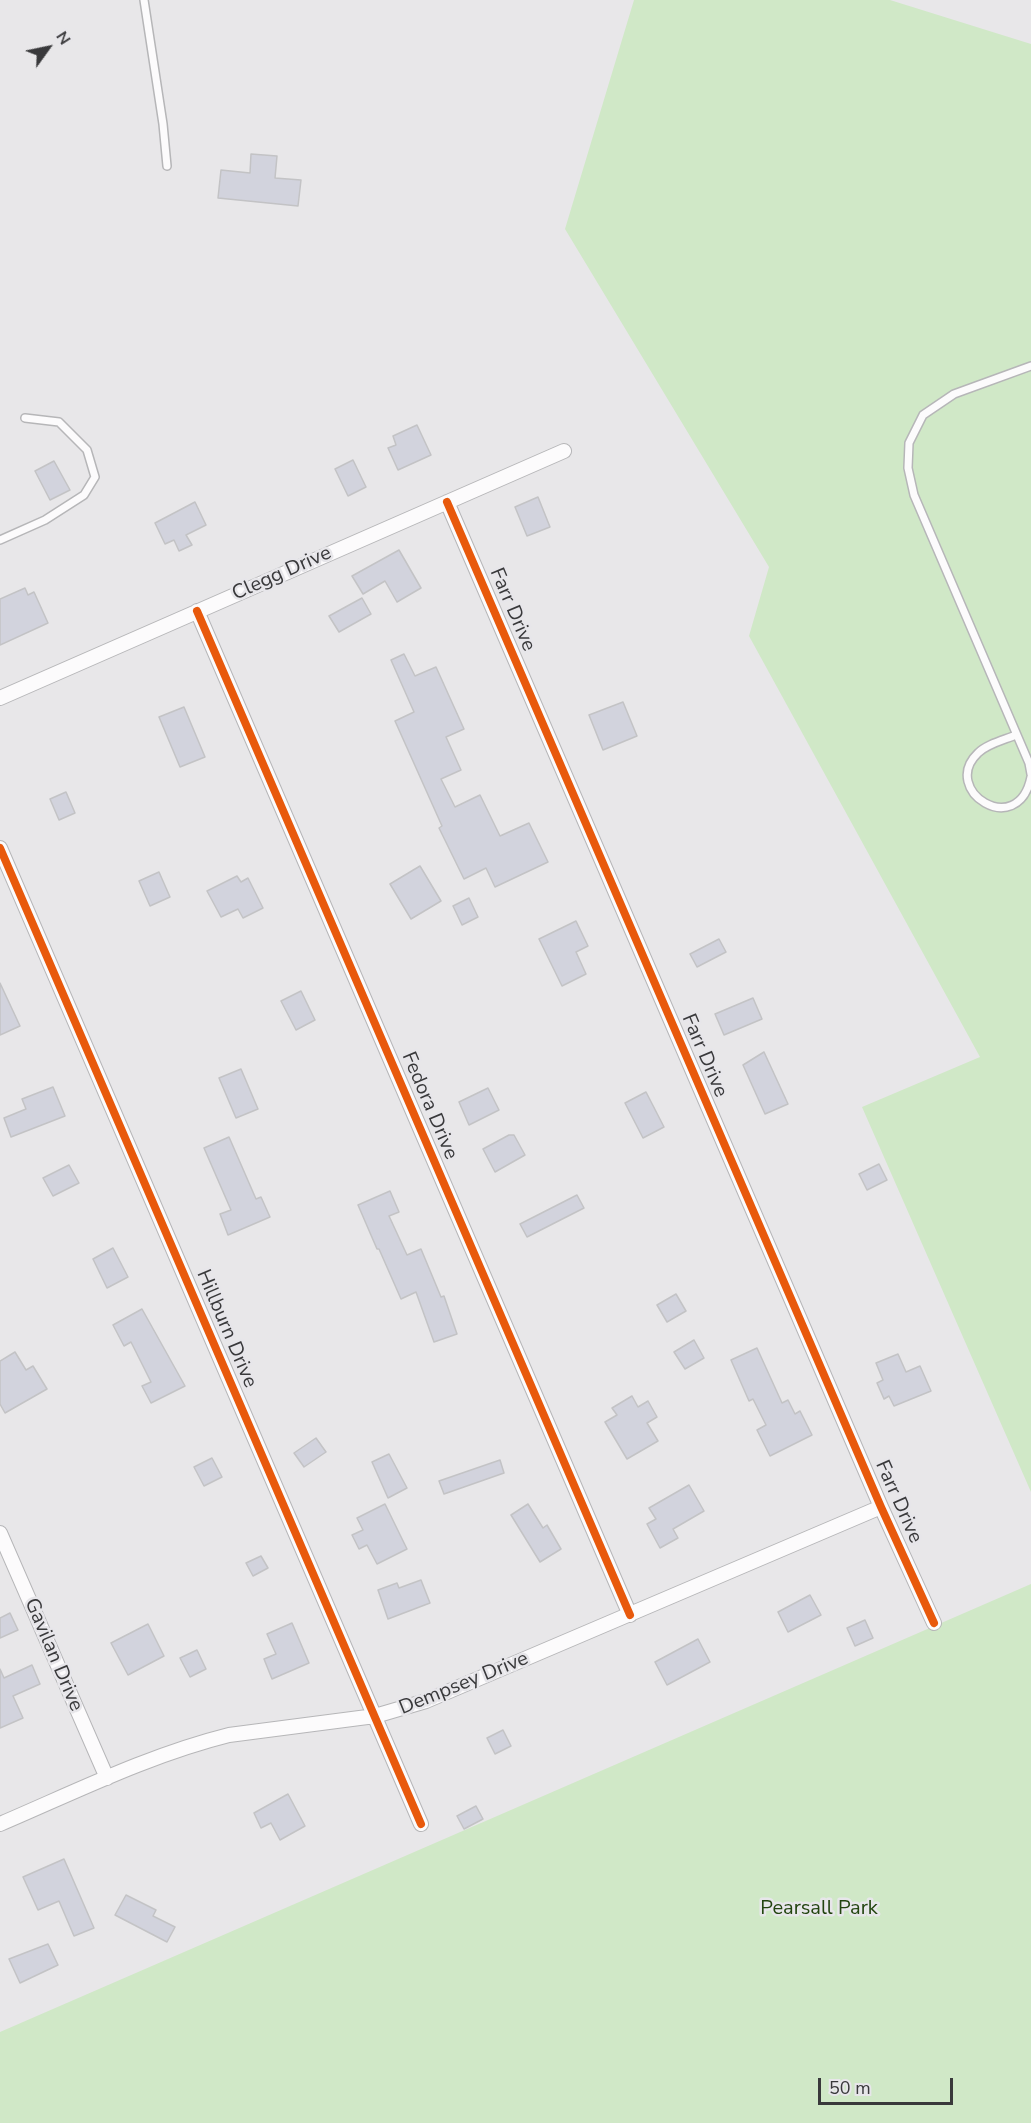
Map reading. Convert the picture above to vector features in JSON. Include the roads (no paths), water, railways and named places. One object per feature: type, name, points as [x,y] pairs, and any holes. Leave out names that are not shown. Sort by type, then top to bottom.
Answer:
[{"type":"street","name":"Clegg Drive","points":[[0,698],[564,451]]},
{"type":"street","name":"Farr Drive","points":[[447,502],[933,1623]]},
{"type":"street","name":"Fedora Drive","points":[[198,611],[630,1615]]},
{"type":"street","name":"Hillburn Drive","points":[[0,848],[421,1824]]},
{"type":"street","name":"Dempsey Drive","points":[[0,1824],[173,1751],[229,1735],[392,1713],[426,1701],[881,1507]]},
{"type":"street","name":"Gavilan Drive","points":[[0,1533],[106,1778]]},
{"type":"lane","points":[[144,0],[163,124],[167,166]]},
{"type":"lane","points":[[1016,735],[977,753],[970,764],[968,776],[970,788],[977,799],[988,806],[1000,808],[1012,805],[1022,798],[1029,788],[1031,776],[1029,763],[914,495],[908,468],[909,443],[923,416],[954,394],[1031,366]]},
{"type":"lane","points":[[0,540],[45,520],[84,495],[95,477],[87,450],[59,422],[25,418]]},
{"type":"park label","name":"Pearsall Park","points":[[819,1909]]}]
